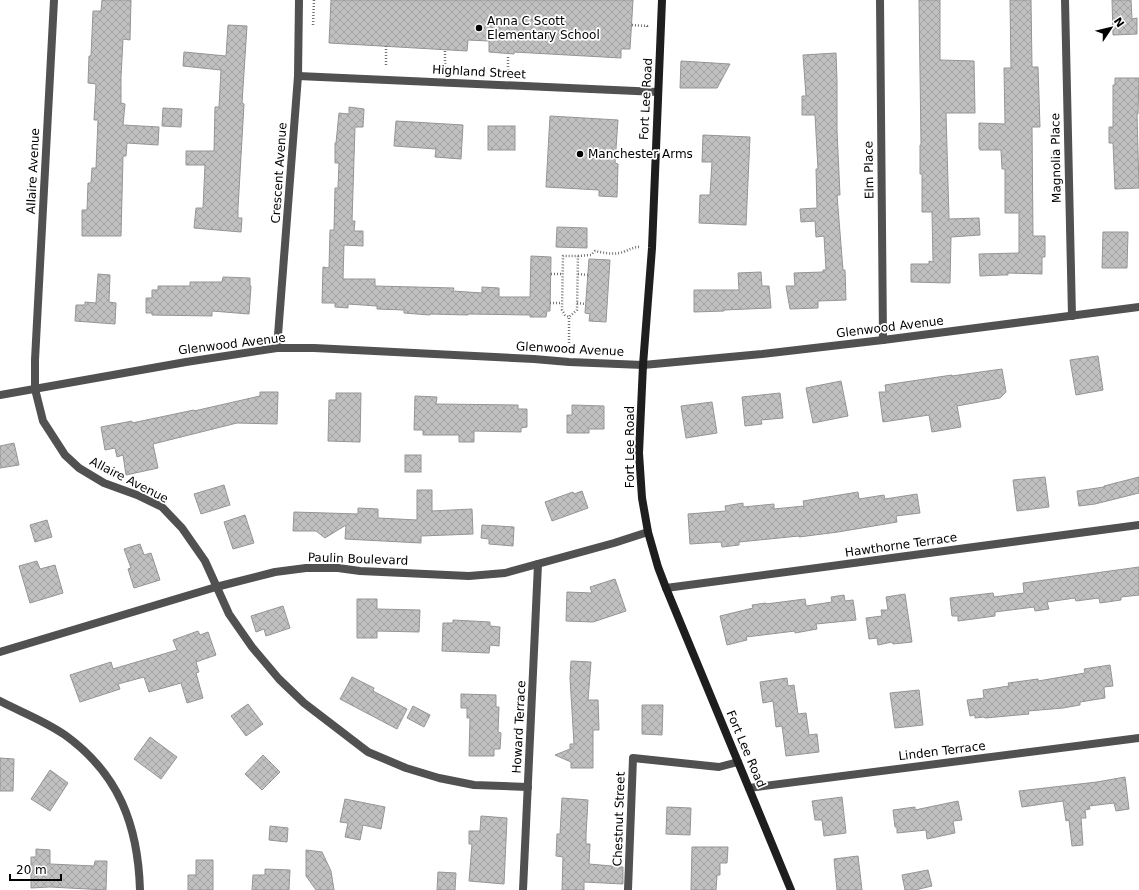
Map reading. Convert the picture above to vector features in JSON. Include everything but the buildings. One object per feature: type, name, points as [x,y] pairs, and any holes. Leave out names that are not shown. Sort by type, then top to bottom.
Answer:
[{"type":"main road","name":"Fort Lee Road","points":[[662,0],[652,248],[643,365],[639,453],[642,498],[648,532],[666,588],[791,890]]},
{"type":"street","name":"Allaire Avenue","points":[[54,0],[35,360],[35,389],[43,421],[65,455],[79,468],[104,483],[137,495],[162,507],[182,528],[205,561],[229,614],[252,647],[279,680],[304,703],[368,752],[406,768],[439,778],[474,785],[528,787]]},
{"type":"street","name":"Crescent Avenue","points":[[277,348],[298,76],[299,0]]},
{"type":"street","name":"Elm Place","points":[[880,0],[883,340]]},
{"type":"street","name":"Magnolia Place","points":[[1065,0],[1072,316]]},
{"type":"street","name":"Highland Street","points":[[298,76],[658,92]]},
{"type":"street","name":"Glenwood Avenue","points":[[0,396],[186,362],[277,348],[314,348],[643,365],[762,354],[883,340],[1139,307]]},
{"type":"street","name":"Hawthorne Terrace","points":[[666,588],[1139,525]]},
{"type":"street","name":"Paulin Boulevard","points":[[0,652],[216,586],[275,572],[306,568],[338,568],[360,571],[469,576],[505,572],[538,564],[648,532]]},
{"type":"street","name":"Howard Terrace","points":[[523,890],[538,564]]},
{"type":"street","points":[[0,701],[53,727],[86,752],[102,769],[117,792],[130,819],[136,843],[140,890]]},
{"type":"street","name":"Linden Terrace","points":[[749,788],[1139,738]]},
{"type":"street","name":"Chestnut Street","points":[[628,890],[633,758],[719,767],[738,762]]},
{"type":"path","points":[[632,25],[647,26],[647,33]]},
{"type":"path","points":[[386,46],[386,65]]},
{"type":"path","points":[[445,50],[445,67]]},
{"type":"path","points":[[508,55],[508,70]]},
{"type":"path","points":[[570,317],[565,315],[562,310],[563,256],[591,255],[595,251],[613,254],[638,247]]},
{"type":"path","points":[[569,343],[570,317],[577,310],[578,256]]},
{"type":"path","points":[[551,274],[563,274]]},
{"type":"path","points":[[578,274],[588,275]]},
{"type":"path","points":[[550,302],[562,303]]},
{"type":"path","points":[[577,303],[586,304]]},
{"type":"place","name":"Anna C Scott Elementary School","points":[[479,28]]},
{"type":"place","name":"Manchester Arms","points":[[580,154]]}]
